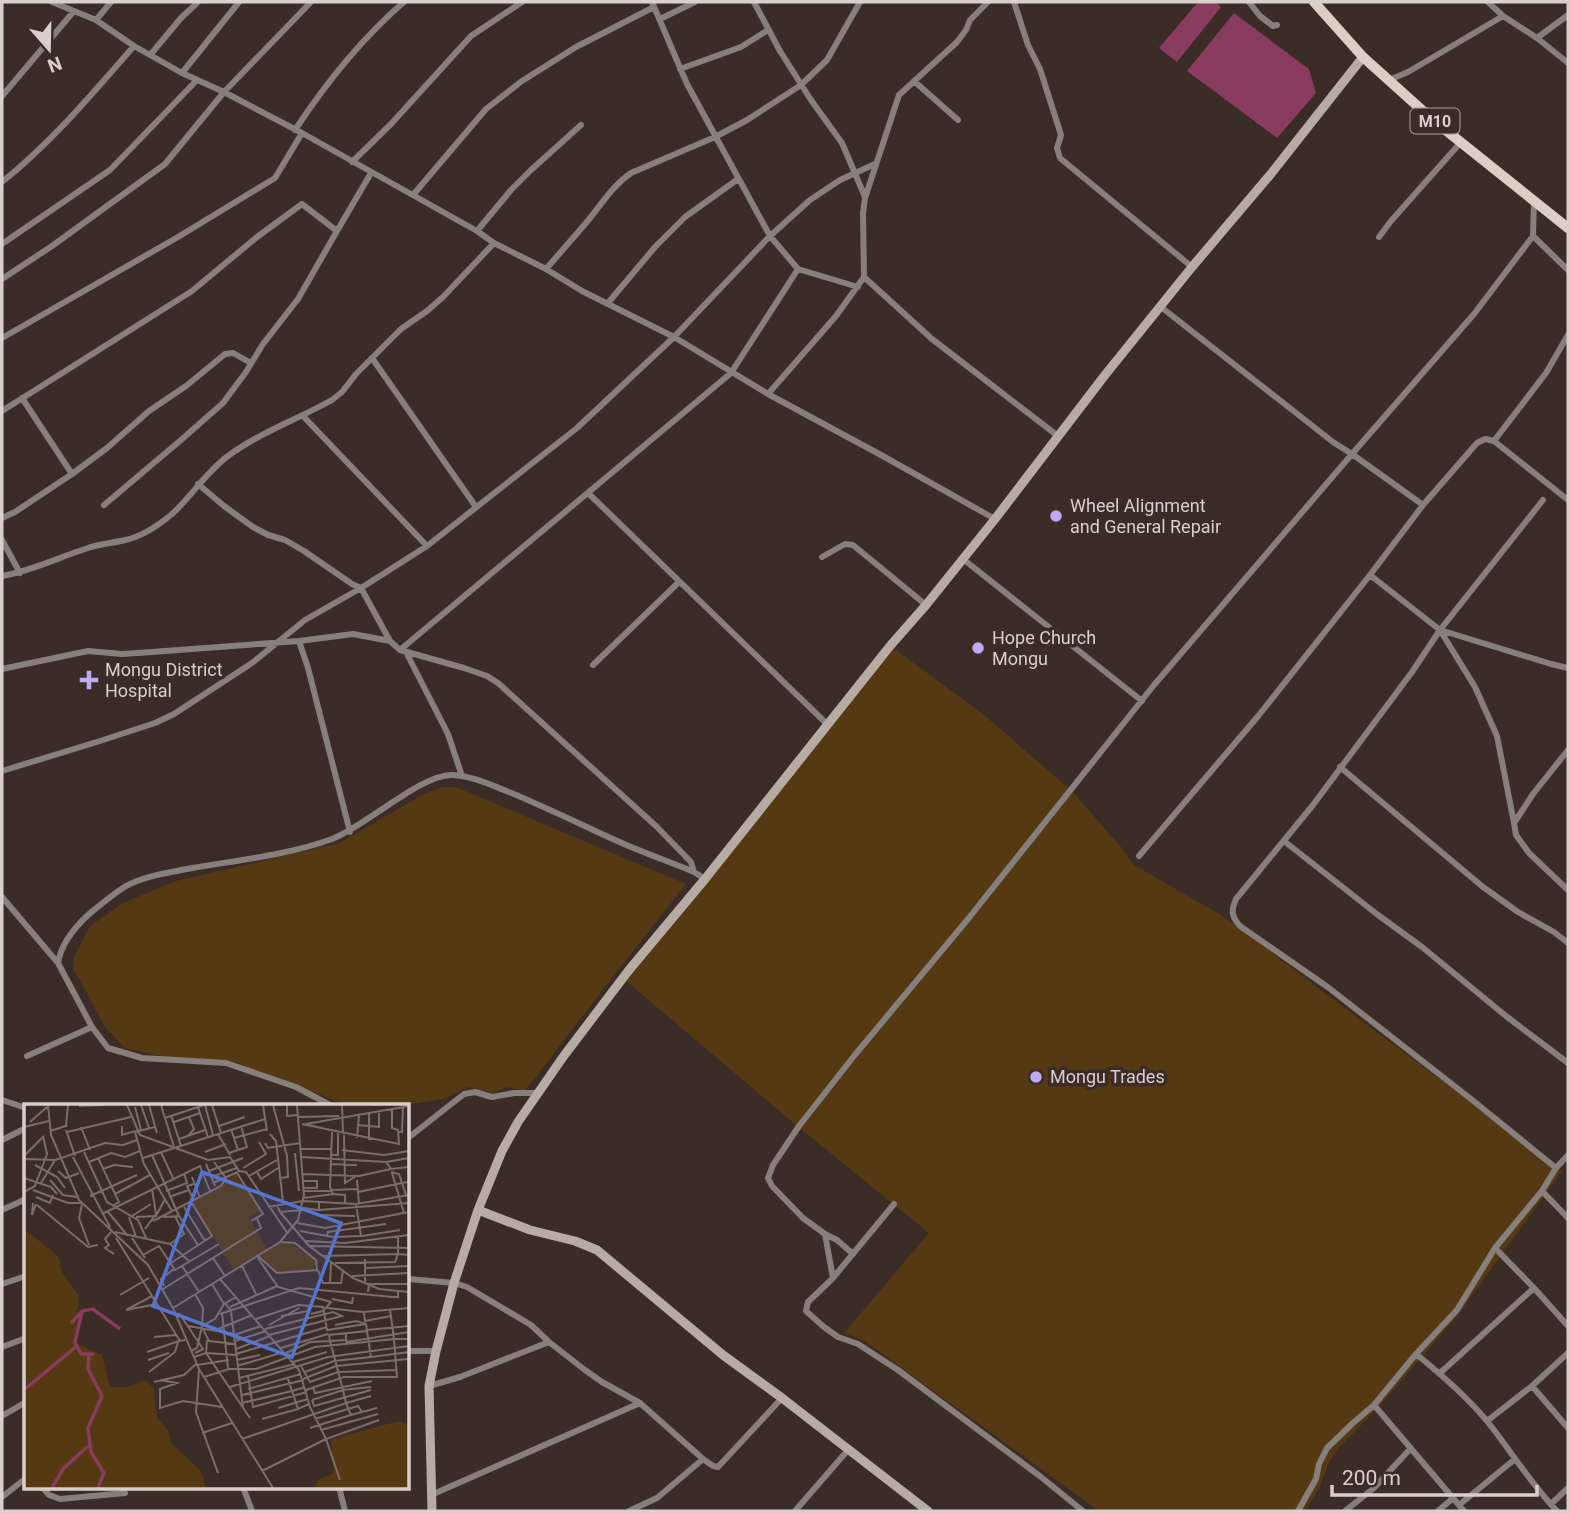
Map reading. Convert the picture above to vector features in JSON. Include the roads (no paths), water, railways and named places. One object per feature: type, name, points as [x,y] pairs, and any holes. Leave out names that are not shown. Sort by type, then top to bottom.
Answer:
[{"type":"main road","name":"M10","points":[[1314,2],[1363,57],[1461,142],[1568,228]]},
{"type":"main road","points":[[432,1511],[429,1386],[436,1352],[454,1283],[478,1210],[502,1152],[536,1093],[609,996],[963,559],[1192,267],[1363,57]]},
{"type":"main road","points":[[478,1210],[530,1230],[593,1247],[723,1355],[928,1511]]},
{"type":"street","points":[[52,2],[96,20],[182,74],[224,92],[302,133],[494,243],[546,269],[582,292],[674,337],[768,394],[995,519]]},
{"type":"street","points":[[96,20],[111,2]]},
{"type":"street","points":[[151,54],[198,2]]},
{"type":"street","points":[[182,74],[239,2]]},
{"type":"street","points":[[2,279],[165,164],[224,92],[311,2]]},
{"type":"street","points":[[295,130],[335,73],[383,20],[404,2]]},
{"type":"street","points":[[352,162],[391,124],[471,36],[522,2]]},
{"type":"street","points":[[660,19],[695,2]]},
{"type":"street","points":[[754,2],[801,85],[842,143],[865,198]]},
{"type":"street","points":[[546,269],[624,178],[715,137],[801,85],[827,60],[859,2]]},
{"type":"street","points":[[768,394],[836,316],[864,277],[865,198],[899,95],[957,42],[970,20],[988,2]]},
{"type":"street","points":[[1014,2],[1028,45],[1040,69],[1061,135],[1057,148],[1060,158],[1192,267]]},
{"type":"street","points":[[1249,2],[1267,23],[1277,25]]},
{"type":"street","points":[[1488,2],[1568,63]]},
{"type":"street","points":[[413,195],[486,109],[522,81],[576,47],[653,4],[687,84],[770,236],[798,268],[858,287]]},
{"type":"street","points":[[2,96],[75,10]]},
{"type":"street","points":[[1537,38],[1568,15]]},
{"type":"street","points":[[1389,80],[1408,72],[1503,16]]},
{"type":"street","points":[[680,69],[741,47],[768,30]]},
{"type":"street","points":[[2,182],[56,132],[134,46]]},
{"type":"street","points":[[2,244],[110,170],[197,81]]},
{"type":"street","points":[[914,81],[958,120]]},
{"type":"street","points":[[477,231],[511,190],[581,125]]},
{"type":"street","points":[[2,338],[275,178],[302,133]]},
{"type":"street","points":[[1379,237],[1461,142]]},
{"type":"street","points":[[2,771],[100,741],[174,714],[252,663],[304,620],[427,546],[577,428],[674,337],[770,236],[810,200],[831,185],[875,164]]},
{"type":"street","points":[[104,505],[223,403],[298,299],[371,173]]},
{"type":"street","points":[[608,303],[655,247],[685,218],[738,179]]},
{"type":"street","points":[[853,1254],[838,1240],[803,1218],[772,1186],[768,1178],[773,1165],[799,1126],[854,1056],[968,919],[1142,701],[1217,610],[1474,314],[1533,236],[1534,201]]},
{"type":"street","points":[[2,411],[192,291],[302,204],[337,231]]},
{"type":"street","points":[[1533,236],[1568,271]]},
{"type":"street","points":[[2,576],[20,573],[94,546],[136,537],[172,514],[198,484],[245,444],[303,416],[342,392],[401,329],[428,311],[494,243]]},
{"type":"street","points":[[403,651],[731,373],[798,268]]},
{"type":"street","points":[[864,277],[932,339],[1058,436]]},
{"type":"street","points":[[1161,307],[1333,442],[1423,505]]},
{"type":"street","points":[[1494,442],[1546,373],[1568,335]]},
{"type":"street","points":[[2,518],[72,474],[225,354],[233,353],[251,363]]},
{"type":"street","points":[[372,358],[476,507]]},
{"type":"street","points":[[22,398],[72,474]]},
{"type":"street","points":[[303,416],[427,546]]},
{"type":"street","points":[[1139,856],[1259,715],[1423,505],[1477,443],[1485,439],[1494,442],[1568,500]]},
{"type":"street","points":[[198,484],[253,527],[268,536],[285,540],[361,588],[390,641],[403,651],[464,668],[498,683],[656,826],[691,862],[694,872]]},
{"type":"street","points":[[589,493],[828,725]]},
{"type":"street","points":[[1543,500],[1440,630],[1412,672],[1284,841],[1236,899],[1231,911],[1234,920],[1258,940],[1329,988],[1556,1168]]},
{"type":"street","points":[[2,540],[20,573]]},
{"type":"street","points":[[822,557],[845,544],[853,545],[926,605]]},
{"type":"street","points":[[963,559],[1142,701]]},
{"type":"street","points":[[1370,575],[1440,630],[1475,687],[1497,736],[1516,835],[1529,853],[1568,890]]},
{"type":"street","points":[[593,665],[679,582]]},
{"type":"street","points":[[1440,630],[1568,668]]},
{"type":"street","points":[[2,669],[88,651],[122,654],[279,643],[353,634],[390,641]]},
{"type":"street","points":[[299,641],[350,832]]},
{"type":"street","points":[[403,651],[448,734],[462,776]]},
{"type":"street","points":[[1514,823],[1568,750]]},
{"type":"street","points":[[1340,767],[1483,887],[1568,943]]},
{"type":"street","points":[[58,963],[60,952],[79,923],[127,886],[152,876],[269,856],[331,840],[350,832],[427,783],[450,775],[488,784],[540,805],[705,879]]},
{"type":"street","points":[[1284,841],[1568,1063]]},
{"type":"street","points":[[2,897],[58,963],[104,1045],[115,1051],[142,1058],[226,1063],[296,1087],[329,1104]]},
{"type":"street","points":[[27,1056],[92,1027]]},
{"type":"street","points":[[410,1136],[464,1094],[475,1092],[492,1097],[536,1093]]},
{"type":"street","points":[[2,1100],[24,1107]]},
{"type":"street","points":[[2,1140],[24,1129]]},
{"type":"street","points":[[1298,1511],[1316,1479],[1319,1464],[1327,1448],[1374,1405],[1457,1310],[1494,1248],[1568,1156]]},
{"type":"street","points":[[1542,1191],[1568,1218]]},
{"type":"street","points":[[2,1210],[24,1200]]},
{"type":"street","points":[[894,1203],[833,1278],[808,1303],[806,1311],[831,1332],[858,1344],[898,1370],[1083,1511]]},
{"type":"street","points":[[825,1234],[833,1278]]},
{"type":"street","points":[[1494,1248],[1568,1326]]},
{"type":"street","points":[[2,1284],[24,1277]]},
{"type":"street","points":[[410,1279],[454,1283],[500,1305],[531,1325],[602,1382],[640,1403],[713,1466],[718,1467],[782,1398]]},
{"type":"street","points":[[1440,1373],[1534,1288]]},
{"type":"street","points":[[2,1347],[24,1339]]},
{"type":"street","points":[[429,1386],[460,1377],[549,1342]]},
{"type":"street","points":[[410,1351],[436,1352]]},
{"type":"street","points":[[1487,1421],[1532,1386],[1568,1353]]},
{"type":"street","points":[[1416,1354],[1468,1399],[1558,1511]]},
{"type":"street","points":[[1532,1386],[1568,1428]]},
{"type":"street","points":[[2,1416],[24,1403]]},
{"type":"street","points":[[430,1495],[640,1403]]},
{"type":"street","points":[[1374,1405],[1464,1511]]},
{"type":"street","points":[[1345,1511],[1374,1488],[1411,1448]]},
{"type":"street","points":[[795,1511],[848,1450]]},
{"type":"street","points":[[1459,1505],[1515,1458]]},
{"type":"street","points":[[629,1511],[657,1498],[703,1459]]},
{"type":"street","points":[[2,1497],[24,1480]]},
{"type":"street","points":[[43,1488],[49,1495],[60,1499],[125,1493]]},
{"type":"street","points":[[243,1488],[252,1511]]},
{"type":"street","points":[[339,1488],[345,1511]]},
{"type":"street","points":[[1551,1504],[1568,1488]]},
{"type":"street","points":[[1438,1511],[1453,1498]]},
{"type":"street","points":[[647,1504],[651,1511]]},
{"type":"place","name":"Wheel Alignment and General Repair","points":[[1056,516]]},
{"type":"place","name":"Hope Church Mongu","points":[[978,648]]},
{"type":"place","name":"Mongu District Hospital","points":[[89,680]]},
{"type":"place","name":"Mongu Trades","points":[[1036,1077]]}]
